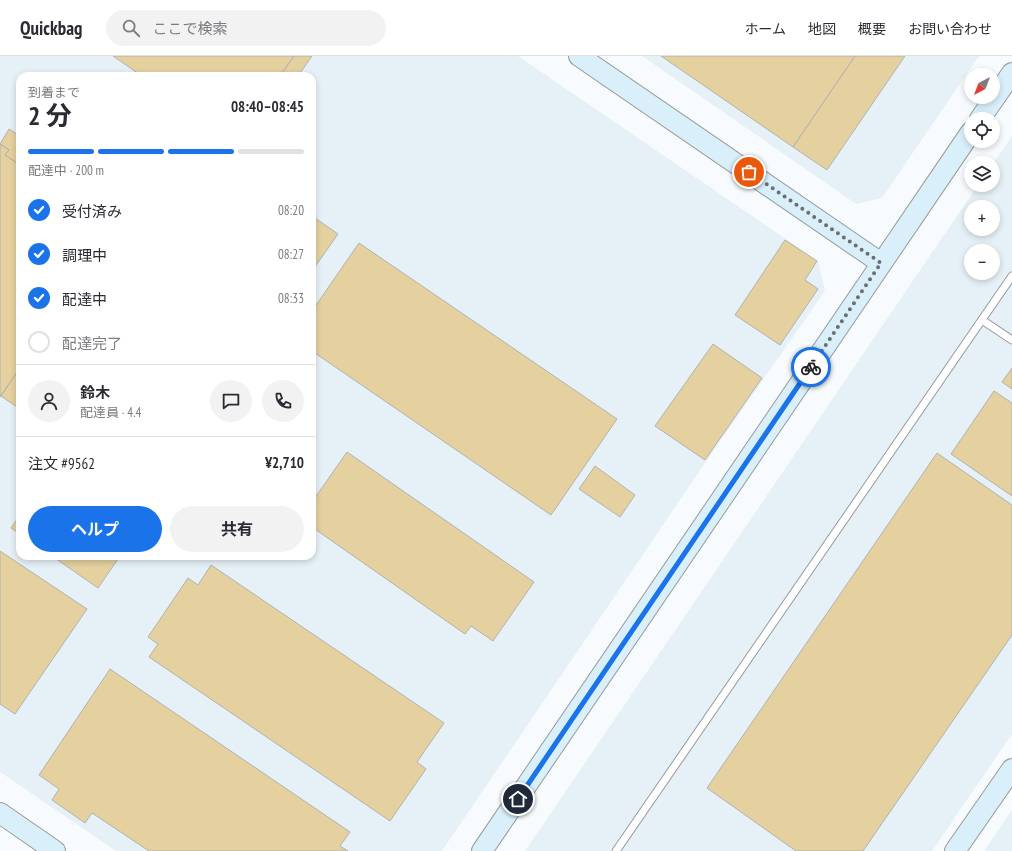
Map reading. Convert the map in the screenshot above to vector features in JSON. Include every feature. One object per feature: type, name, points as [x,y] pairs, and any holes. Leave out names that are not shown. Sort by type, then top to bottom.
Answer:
[{"type":"street","points":[[579,56],[881,263]]},
{"type":"street","points":[[985,112],[1012,73]]},
{"type":"street","points":[[482,851],[964,142]]},
{"type":"street","points":[[955,851],[1012,769]]},
{"type":"street","points":[[0,813],[56,851]]},
{"type":"lane","points":[[616,851],[1012,276]]},
{"type":"lane","points":[[982,320],[1012,340]]},
{"type":"shaded area","points":[[0,56],[518,56],[818,261],[825,291],[703,466],[442,851],[116,851],[0,772]]},
{"type":"shaded area","points":[[642,56],[979,56],[971,68],[964,68],[964,78],[882,198],[856,204]]},
{"type":"shaded area","points":[[1012,136],[1012,734],[932,851],[525,851],[964,206],[964,236],[1000,236],[1000,200],[968,200],[973,192],[1000,192],[1000,156],[998,156]]},
{"type":"shaded area","points":[[1012,810],[1012,851],[984,851]]},
{"type":"building","points":[[113,56],[294,56],[283,72],[136,72]]},
{"type":"building","points":[[294,56],[312,56],[301,72],[283,72]]},
{"type":"building","points":[[661,56],[855,56],[793,147]]},
{"type":"building","points":[[855,56],[905,56],[827,170],[793,147]]},
{"type":"building","points":[[9,129],[16,133],[16,162],[5,155],[9,150],[0,144]]},
{"type":"building","points":[[0,144],[9,150],[5,155],[16,162],[16,374],[0,397]]},
{"type":"building","points":[[316,219],[338,234],[316,265]]},
{"type":"building","points":[[785,240],[817,261],[805,280],[818,289],[780,345],[735,315]]},
{"type":"building","points":[[359,243],[617,419],[551,515],[316,354],[316,305]]},
{"type":"building","points":[[713,344],[762,378],[705,460],[655,426]]},
{"type":"building","points":[[1012,368],[1012,389],[1002,382]]},
{"type":"building","points":[[16,374],[16,406],[1,396]]},
{"type":"building","points":[[994,391],[1012,403],[1012,496],[951,454]]},
{"type":"building","points":[[347,452],[534,582],[493,641],[471,626],[465,634],[316,530],[316,496]]},
{"type":"building","points":[[937,453],[1012,505],[1012,635],[863,851],[796,851],[707,788]]},
{"type":"building","points":[[595,466],[635,495],[620,517],[579,489]]},
{"type":"building","points":[[16,521],[16,531],[11,528]]},
{"type":"building","points":[[0,551],[87,609],[15,714],[0,704]]},
{"type":"building","points":[[58,560],[117,560],[98,588]]},
{"type":"building","points":[[211,565],[444,723],[417,762],[426,769],[390,821],[149,657],[158,644],[148,637],[188,578],[198,585]]},
{"type":"building","points":[[110,669],[350,832],[340,846],[348,851],[149,851],[92,813],[85,823],[52,800],[59,789],[39,775]]},
{"type":"way so far","points":[[749,172],[881,263],[811,367]]},
{"type":"route","points":[[518,799],[811,367]]}]
